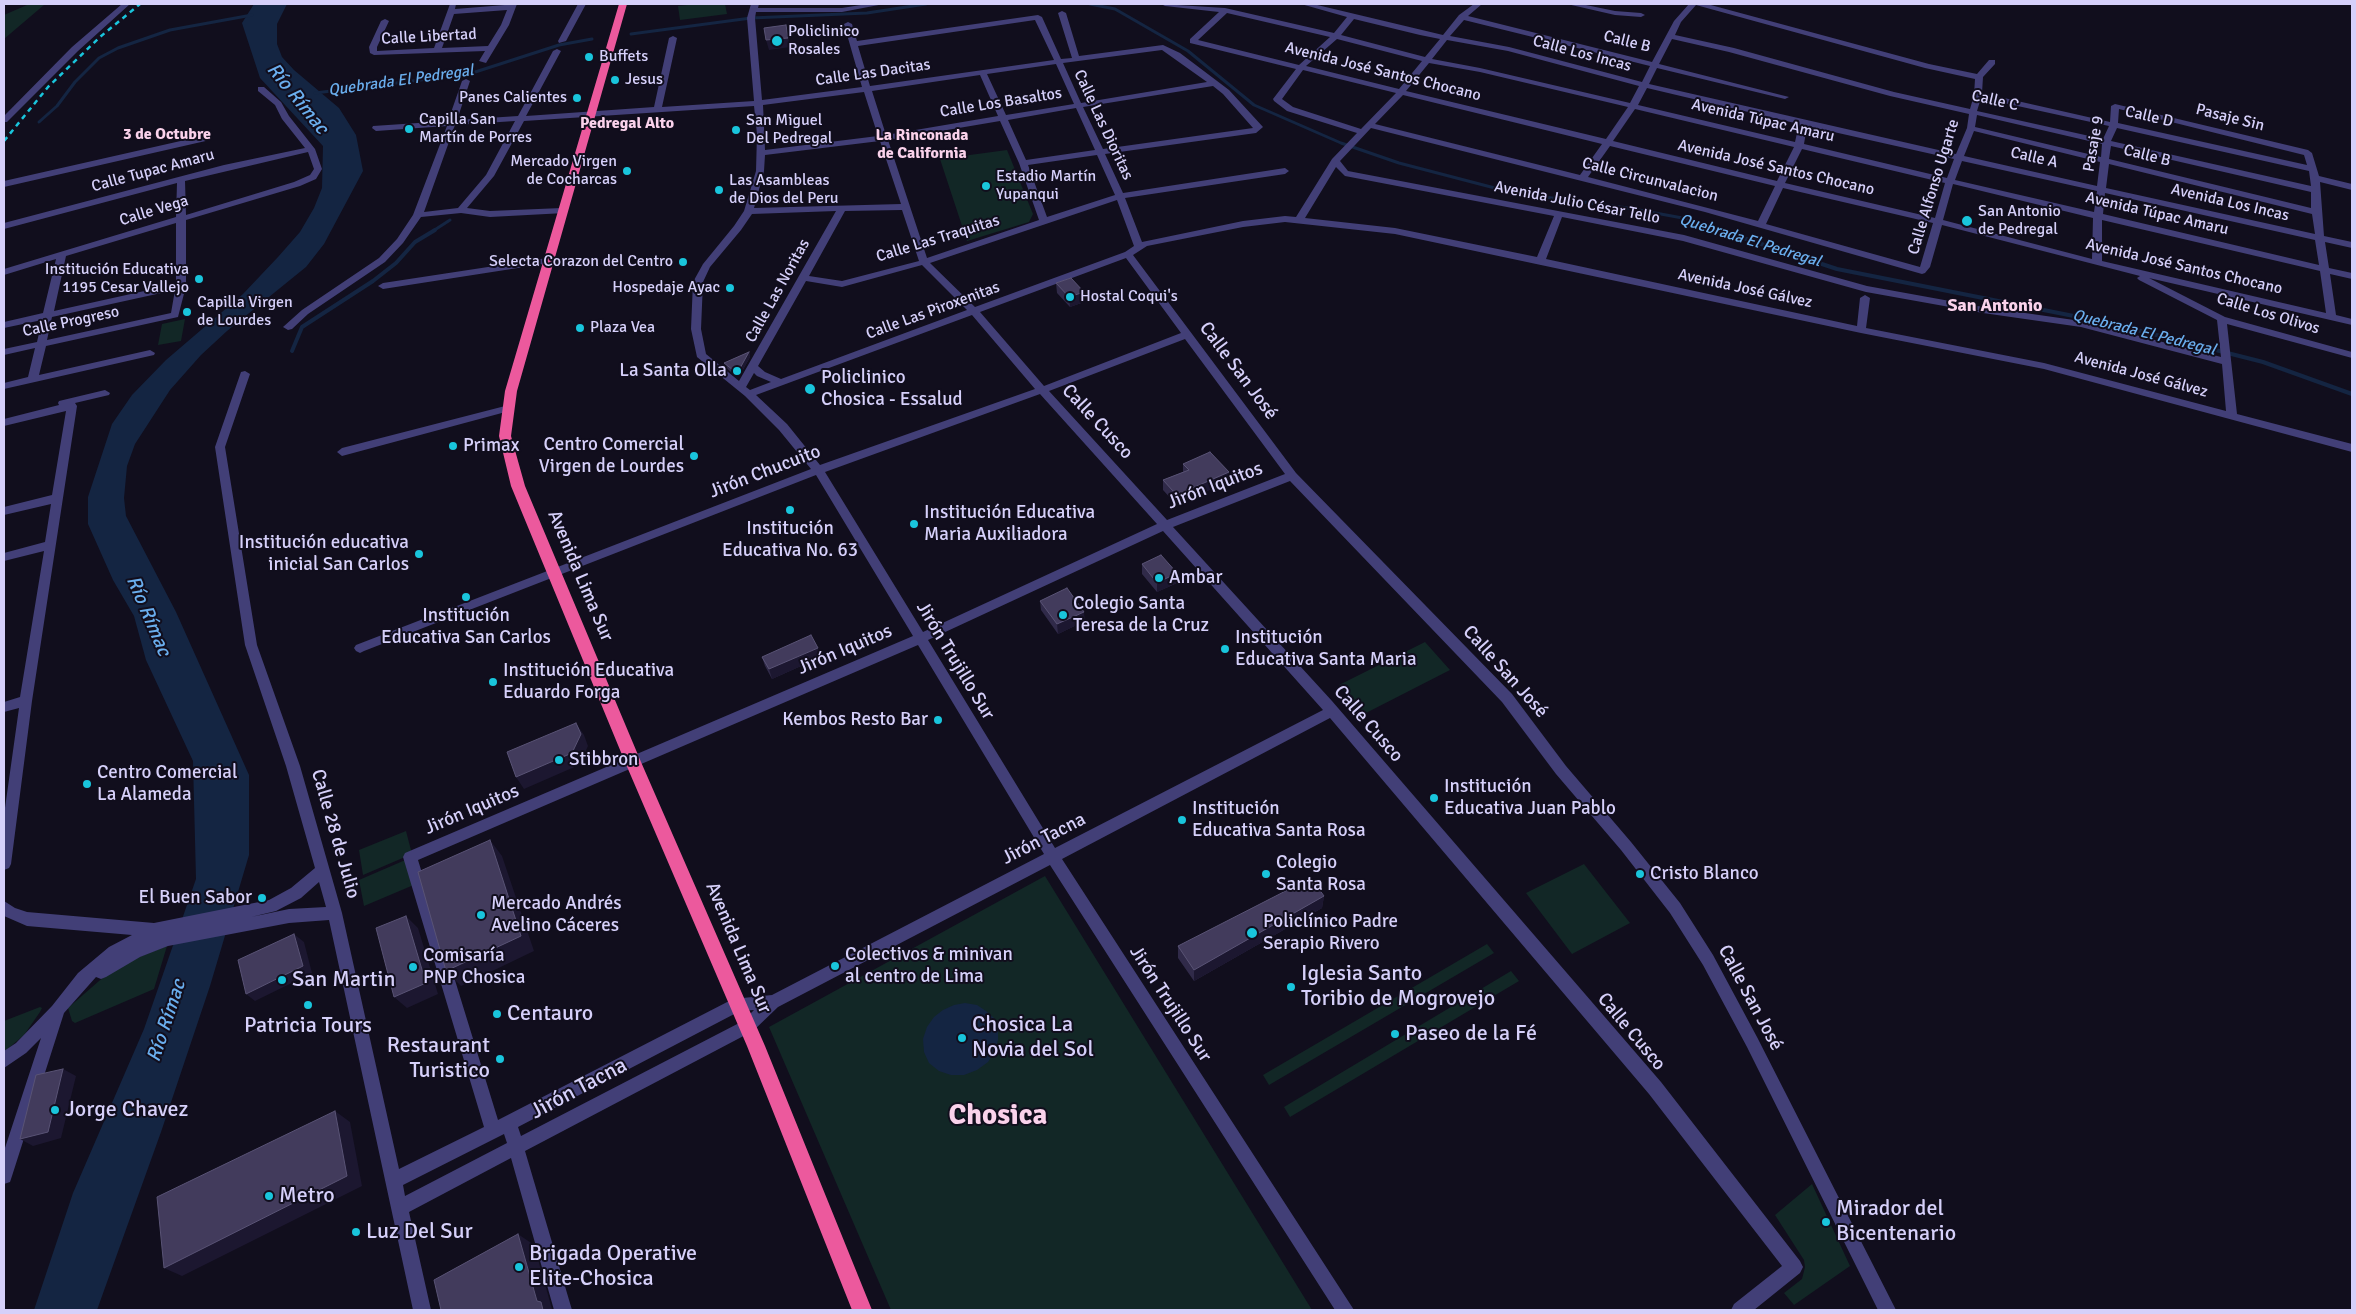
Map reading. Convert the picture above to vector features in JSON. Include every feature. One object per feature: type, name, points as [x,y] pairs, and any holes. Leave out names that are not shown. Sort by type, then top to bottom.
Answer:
[{"type":"highway","name":"Avenida Lima Sur","points":[[623,4],[547,261],[511,391],[506,436],[518,486],[633,762],[748,1026],[862,1310]]},
{"type":"street","points":[[4,120],[75,48],[126,4]]},
{"type":"street","points":[[437,50],[453,4]]},
{"type":"street","points":[[450,12],[521,4]]},
{"type":"street","points":[[562,40],[582,4]]},
{"type":"street","points":[[753,11],[842,10],[880,4]]},
{"type":"street","name":"Avenida Túpac Amaru","points":[[1165,4],[1225,10],[1336,36],[1426,60],[1632,106],[2352,276]]},
{"type":"street","name":"Calle Los Incas","points":[[1305,4],[1352,17],[1509,49],[1644,85],[1804,123],[1961,156]]},
{"type":"street","points":[[1299,220],[1335,160],[1401,92],[1462,17],[1478,4]]},
{"type":"street","points":[[1571,4],[1615,13],[1641,15]]},
{"type":"street","points":[[1583,178],[1609,143],[1632,106],[1656,65],[1678,20],[1693,4]]},
{"type":"street","points":[[1699,4],[1918,64],[1979,77],[1992,62]]},
{"type":"street","points":[[483,61],[505,25],[512,5]]},
{"type":"street","name":"Avenida José Santos Chocano","points":[[1225,10],[1193,41],[1781,185],[1938,221],[2097,263],[2352,322]]},
{"type":"street","name":"Jirón Trujillo Sur","points":[[753,11],[757,102],[762,152],[760,171],[749,211],[738,228],[706,266],[696,291],[696,330],[701,355],[745,390],[783,427],[818,470],[1053,857],[1345,1310]]},
{"type":"street","points":[[1062,13],[1076,59]]},
{"type":"street","name":"Calle Las Dioritas","points":[[853,44],[1038,17],[1120,196],[1139,246]]},
{"type":"street","points":[[1301,67],[1336,36],[1352,17]]},
{"type":"street","name":"Calle B","points":[[1462,17],[1785,96]]},
{"type":"street","name":"Calle Libertad","points":[[385,21],[373,47],[374,54],[491,48]]},
{"type":"street","name":"Calle Cusco","points":[[848,24],[867,89],[924,262],[974,312],[1332,711],[1654,1088],[1794,1267],[1740,1310]]},
{"type":"street","name":"Calle C","points":[[1670,36],[1731,50],[1893,94],[2107,141],[2316,190]]},
{"type":"street","points":[[658,108],[673,38]]},
{"type":"street","name":"Calle Las Dacitas","points":[[376,128],[658,108],[773,102],[1157,47],[1166,47],[1214,83]]},
{"type":"street","points":[[461,210],[490,176],[557,51]]},
{"type":"street","name":"Calle Circunvalacion","points":[[1301,67],[1277,99],[1290,109],[1323,121],[1364,128],[1583,178],[1761,224],[1922,271]]},
{"type":"street","points":[[983,72],[1023,163],[1044,221]]},
{"type":"street","name":"Calle Alfonso Ugarte","points":[[1922,271],[1925,267],[1950,181],[1971,128],[1972,111],[1978,95],[1979,77]]},
{"type":"street","points":[[288,327],[305,312],[382,260],[418,215],[466,81]]},
{"type":"street","points":[[1023,163],[1256,130],[1259,127],[1226,92],[1214,83]]},
{"type":"street","name":"Calle Los Basaltos","points":[[762,152],[883,138],[1214,83]]},
{"type":"street","points":[[261,89],[278,104],[285,117],[311,149]]},
{"type":"street","name":"Calle D","points":[[1978,95],[2114,124],[2314,174],[2352,187]]},
{"type":"street","name":"Pasaje 9","points":[[2097,263],[2098,216],[2107,141],[2114,124],[2115,106]]},
{"type":"street","name":"Pasaje Sin","points":[[2115,106],[2308,153],[2314,174]]},
{"type":"street","points":[[1761,224],[1799,145],[1804,123]]},
{"type":"street","name":"Calle B","points":[[1971,128],[2316,212]]},
{"type":"street","points":[[4,184],[207,138]]},
{"type":"street","name":"Calle Vega","points":[[4,272],[304,182],[313,177],[318,169],[311,149]]},
{"type":"street","name":"Calle Tupac Amaru","points":[[4,226],[181,179],[311,149]]},
{"type":"street","name":"Calle A","points":[[1961,156],[2102,188]]},
{"type":"street","name":"Avenida Julio César Tello","points":[[1335,160],[1345,173],[1684,238],[1866,289],[1983,310],[2081,324],[2228,362]]},
{"type":"street","name":"Calle Las Traquitas","points":[[803,278],[842,284],[924,262],[1120,196],[1285,171]]},
{"type":"street","points":[[2314,174],[2316,212],[2331,316]]},
{"type":"street","points":[[4,325],[181,286],[181,179]]},
{"type":"street","name":"Avenida Los Incas","points":[[2102,188],[2352,245]]},
{"type":"street","points":[[749,211],[906,207]]},
{"type":"street","name":"Calle Las Noritas","points":[[745,390],[753,367],[842,209]]},
{"type":"street","points":[[418,215],[461,210],[490,214],[562,211]]},
{"type":"street","points":[[1540,261],[1559,214]]},
{"type":"street","name":"Avenida José Gálvez","points":[[1128,254],[1139,246],[1151,242],[1262,220],[1299,220],[1395,231],[1861,330],[2073,372],[2352,448]]},
{"type":"street","name":"Calle Las Piroxenitas","points":[[745,390],[782,383],[1128,254]]},
{"type":"street","name":"Calle San José","points":[[1128,254],[1292,476],[1507,698],[1561,770],[1626,846],[1675,908],[1708,960],[1752,1042],[1887,1310]]},
{"type":"street","points":[[33,379],[62,255]]},
{"type":"street","points":[[383,286],[547,261]]},
{"type":"street","name":"Calle Los Olivos","points":[[2124,269],[2222,319],[2352,354]]},
{"type":"street","name":"Calle Progreso","points":[[4,352],[175,315],[181,286]]},
{"type":"street","points":[[1861,330],[1865,298]]},
{"type":"street","points":[[2222,319],[2228,362],[2232,415]]},
{"type":"street","name":"Jirón Chucuito","points":[[360,648],[818,470],[1042,390],[1186,335]]},
{"type":"street","points":[[4,386],[150,353]]},
{"type":"street","points":[[753,367],[761,374],[782,383]]},
{"type":"street","name":"Calle 28 de Julio","points":[[245,374],[220,447],[251,645],[293,766],[335,913],[422,1310]]},
{"type":"street","points":[[4,417],[105,393]]},
{"type":"street","points":[[4,422],[72,406],[26,701],[4,864]]},
{"type":"street","points":[[342,452],[509,408]]},
{"type":"street","name":"Jirón Iquitos","points":[[493,1131],[410,857],[919,639],[1166,525],[1292,476]]},
{"type":"street","points":[[4,511],[58,498]]},
{"type":"street","points":[[4,558],[50,544]]},
{"type":"street","points":[[4,707],[26,701]]},
{"type":"street","name":"Jirón Tacna","points":[[399,1208],[748,1026],[773,1002],[1332,711]]},
{"type":"street","points":[[236,920],[283,901],[312,882],[323,870]]},
{"type":"street","points":[[4,907],[10,913],[27,919],[170,932],[236,920],[335,913]]},
{"type":"street","points":[[4,1060],[21,1048],[58,1009],[76,986],[98,965],[128,944],[154,930]]},
{"type":"street","points":[[4,1176],[58,1009],[102,971],[170,932]]},
{"type":"street","name":"Jirón Tacna","points":[[393,1180],[509,1123],[738,1004],[773,1002]]},
{"type":"street","points":[[509,1123],[563,1310]]},
{"type":"green space","points":[[725,4],[727,14],[680,20],[678,6]]},
{"type":"green space","points":[[27,5],[44,5],[4,39],[4,15]]},
{"type":"green space","name":"Estadio Martín Yupanqui","points":[[1007,150],[1033,214],[1029,222],[967,241],[940,159]]},
{"type":"green space","points":[[185,319],[181,341],[158,345],[162,324]]},
{"type":"green space","points":[[1425,642],[1450,670],[1364,714],[1339,685]]},
{"type":"green space","points":[[406,831],[412,854],[363,875],[359,850]]},
{"type":"green space","points":[[410,858],[416,884],[364,906],[359,880]]},
{"type":"green space","points":[[1584,864],[1630,923],[1572,954],[1526,893]]},
{"type":"green space","points":[[1045,876],[1312,1310],[891,1310],[769,1027]]},
{"type":"green space","points":[[1487,944],[1494,953],[1269,1085],[1263,1075]]},
{"type":"green space","points":[[167,946],[154,989],[75,1023],[72,1021],[68,1008],[119,965]]},
{"type":"green space","points":[[1511,971],[1519,981],[1290,1117],[1284,1107]]},
{"type":"green space","points":[[40,1007],[42,1008],[40,1012],[24,1035],[4,1052],[4,1021]]},
{"type":"green space","points":[[1812,1184],[1850,1266],[1794,1305],[1784,1293],[1802,1279],[1805,1267],[1804,1260],[1775,1215]]},
{"type":"water","name":"Río Rímac","points":[[254,4],[287,4],[277,24],[277,44],[282,57],[294,70],[339,108],[356,135],[363,171],[324,244],[306,267],[227,331],[201,355],[170,390],[135,444],[127,466],[124,498],[126,516],[176,612],[249,775],[249,855],[210,986],[161,1132],[97,1310],[34,1310],[73,1193],[144,1029],[196,879],[193,761],[146,660],[134,616],[113,580],[88,524],[88,497],[112,424],[132,395],[166,360],[243,294],[278,257],[300,232],[314,208],[322,188],[323,146],[260,78],[242,23]]},
{"type":"water","points":[[965,1003],[977,1005],[994,1018],[998,1029],[998,1040],[995,1051],[988,1062],[977,1070],[964,1075],[951,1075],[939,1071],[929,1063],[924,1052],[923,1039],[927,1027],[934,1017],[954,1005]]},
{"type":"building","points":[[786,25],[788,38],[766,40],[764,28]]},
{"type":"building","points":[[1071,278],[1084,292],[1069,297],[1056,283]]},
{"type":"building","points":[[749,352],[739,370],[733,370],[724,363]]},
{"type":"building","points":[[1210,452],[1229,472],[1181,493],[1173,491],[1163,480],[1189,470],[1183,464]]},
{"type":"building","points":[[1161,555],[1177,573],[1157,583],[1142,564]]},
{"type":"building","points":[[1067,588],[1084,612],[1057,624],[1040,601]]},
{"type":"building","points":[[811,635],[818,648],[769,669],[762,657]]},
{"type":"building","points":[[576,723],[581,734],[572,753],[516,777],[507,752]]},
{"type":"building","name":"Mercado Andrés Avelino Cáceres","points":[[490,840],[521,936],[446,971],[418,872]]},
{"type":"building","points":[[1311,878],[1324,896],[1194,970],[1178,946]]},
{"type":"building","points":[[406,916],[426,983],[394,997],[376,928]]},
{"type":"building","points":[[294,934],[303,966],[246,994],[238,960]]},
{"type":"building","points":[[63,1069],[48,1132],[20,1139],[36,1075]]},
{"type":"building","name":"Metro","points":[[335,1111],[347,1176],[164,1268],[157,1197]]},
{"type":"building","name":"Brigada Operative Elite-Chosica","points":[[518,1234],[537,1301],[541,1302],[543,1310],[441,1310],[434,1280]]},
{"type":"waterway","name":"Quebrada El Pedregal","points":[[631,34],[751,18],[867,13],[926,4]]},
{"type":"waterway","name":"Quebrada El Pedregal","points":[[1090,4],[1115,9],[1188,51],[1254,105],[1341,143],[1399,163],[1514,193],[1628,208],[1688,219],[1723,231]]},
{"type":"waterway","points":[[39,122],[57,106],[75,82],[99,58],[118,48],[170,30],[252,15]]},
{"type":"waterway","name":"Quebrada El Pedregal","points":[[315,93],[469,74],[559,45],[592,39]]},
{"type":"waterway","points":[[433,231],[450,220]]},
{"type":"waterway","points":[[292,351],[302,327],[373,281],[396,263],[415,242],[435,230]]},
{"type":"waterway","name":"Quebrada El Pedregal","points":[[1719,230],[1837,269],[2109,323],[2263,362],[2352,394]]},
{"type":"railway","points":[[4,141],[48,87],[100,37],[140,4]]},
{"type":"place","name":"Policlinico Rosales","points":[[777,41]]},
{"type":"place","name":"Buffets","points":[[589,57]]},
{"type":"place","name":"Jesus","points":[[615,80]]},
{"type":"place","name":"Panes Calientes","points":[[577,98]]},
{"type":"place","name":"Capilla San Martín de Porres","points":[[409,129]]},
{"type":"place","name":"San Miguel Del Pedregal","points":[[736,130]]},
{"type":"place","name":"Mercado Virgen de Cocharcas","points":[[627,171]]},
{"type":"place","name":"Estadio Martín Yupanqui","points":[[986,186]]},
{"type":"place","name":"Las Asambleas de Dios del Peru","points":[[719,190]]},
{"type":"place","name":"San Antonio de Pedregal","points":[[1967,221]]},
{"type":"place","name":"Selecta Corazon del Centro","points":[[683,262]]},
{"type":"place","name":"Institución Educativa 1195 Cesar Vallejo","points":[[199,279]]},
{"type":"place","name":"Hospedaje Ayac","points":[[730,288]]},
{"type":"place","name":"Hostal Coqui's","points":[[1070,297]]},
{"type":"place","name":"Capilla Virgen de Lourdes","points":[[187,312]]},
{"type":"place","name":"Plaza Vea","points":[[580,328]]},
{"type":"place","name":"La Santa Olla","points":[[737,371]]},
{"type":"place","name":"Policlinico Chosica - Essalud","points":[[810,389]]},
{"type":"place","name":"Primax","points":[[453,446]]},
{"type":"place","name":"Centro Comercial Virgen de Lourdes","points":[[694,456]]},
{"type":"place","name":"Institución Educativa No. 63","points":[[790,510]]},
{"type":"place","name":"Institución Educativa Maria Auxiliadora","points":[[914,524]]},
{"type":"place","name":"Institución educativa inicial San Carlos","points":[[419,554]]},
{"type":"place","name":"Ambar","points":[[1159,578]]},
{"type":"place","name":"Institución Educativa San Carlos","points":[[466,597]]},
{"type":"place","name":"Colegio Santa Teresa de la Cruz","points":[[1063,615]]},
{"type":"place","name":"Institución Educativa Santa Maria","points":[[1225,649]]},
{"type":"place","name":"Institución Educativa Eduardo Forga","points":[[493,682]]},
{"type":"place","name":"Kembos Resto Bar","points":[[938,720]]},
{"type":"place","name":"Stibbron","points":[[559,760]]},
{"type":"place","name":"Centro Comercial La Alameda","points":[[87,784]]},
{"type":"place","name":"Institución Educativa Juan Pablo","points":[[1434,798]]},
{"type":"place","name":"Institución Educativa Santa Rosa","points":[[1182,820]]},
{"type":"place","name":"Colegio Santa Rosa","points":[[1266,874]]},
{"type":"place","name":"Cristo Blanco","points":[[1640,874]]},
{"type":"place","name":"El Buen Sabor","points":[[262,898]]},
{"type":"place","name":"Mercado Andrés Avelino Cáceres","points":[[481,915]]},
{"type":"place","name":"Policlínico Padre Serapio Rivero","points":[[1252,933]]},
{"type":"place","name":"Colectivos & minivan al centro de Lima","points":[[835,966]]},
{"type":"place","name":"Comisaría PNP Chosica","points":[[413,967]]},
{"type":"place","name":"San Martin","points":[[282,980]]},
{"type":"place","name":"Iglesia Santo Toribio de Mogrovejo","points":[[1291,987]]},
{"type":"place","name":"Patricia Tours","points":[[308,1005]]},
{"type":"place","name":"Centauro","points":[[497,1014]]},
{"type":"place","name":"Paseo de la Fé","points":[[1395,1034]]},
{"type":"place","name":"Chosica La Novia del Sol","points":[[962,1038]]},
{"type":"place","name":"Restaurant Turistico","points":[[500,1059]]},
{"type":"place","name":"Jorge Chavez","points":[[55,1110]]},
{"type":"place","name":"Metro","points":[[269,1196]]},
{"type":"place","name":"Mirador del Bicentenario","points":[[1826,1222]]},
{"type":"place","name":"Luz Del Sur","points":[[356,1232]]},
{"type":"place","name":"Brigada Operative Elite-Chosica","points":[[519,1267]]},
{"type":"district","name":"Pedregal Alto","points":[[627,124]]},
{"type":"district","name":"3 de Octubre","points":[[167,135]]},
{"type":"district","name":"La Rinconada de California","points":[[922,145]]},
{"type":"district","name":"San Antonio","points":[[1995,306]]},
{"type":"district","name":"Chosica","points":[[998,1116]]}]
